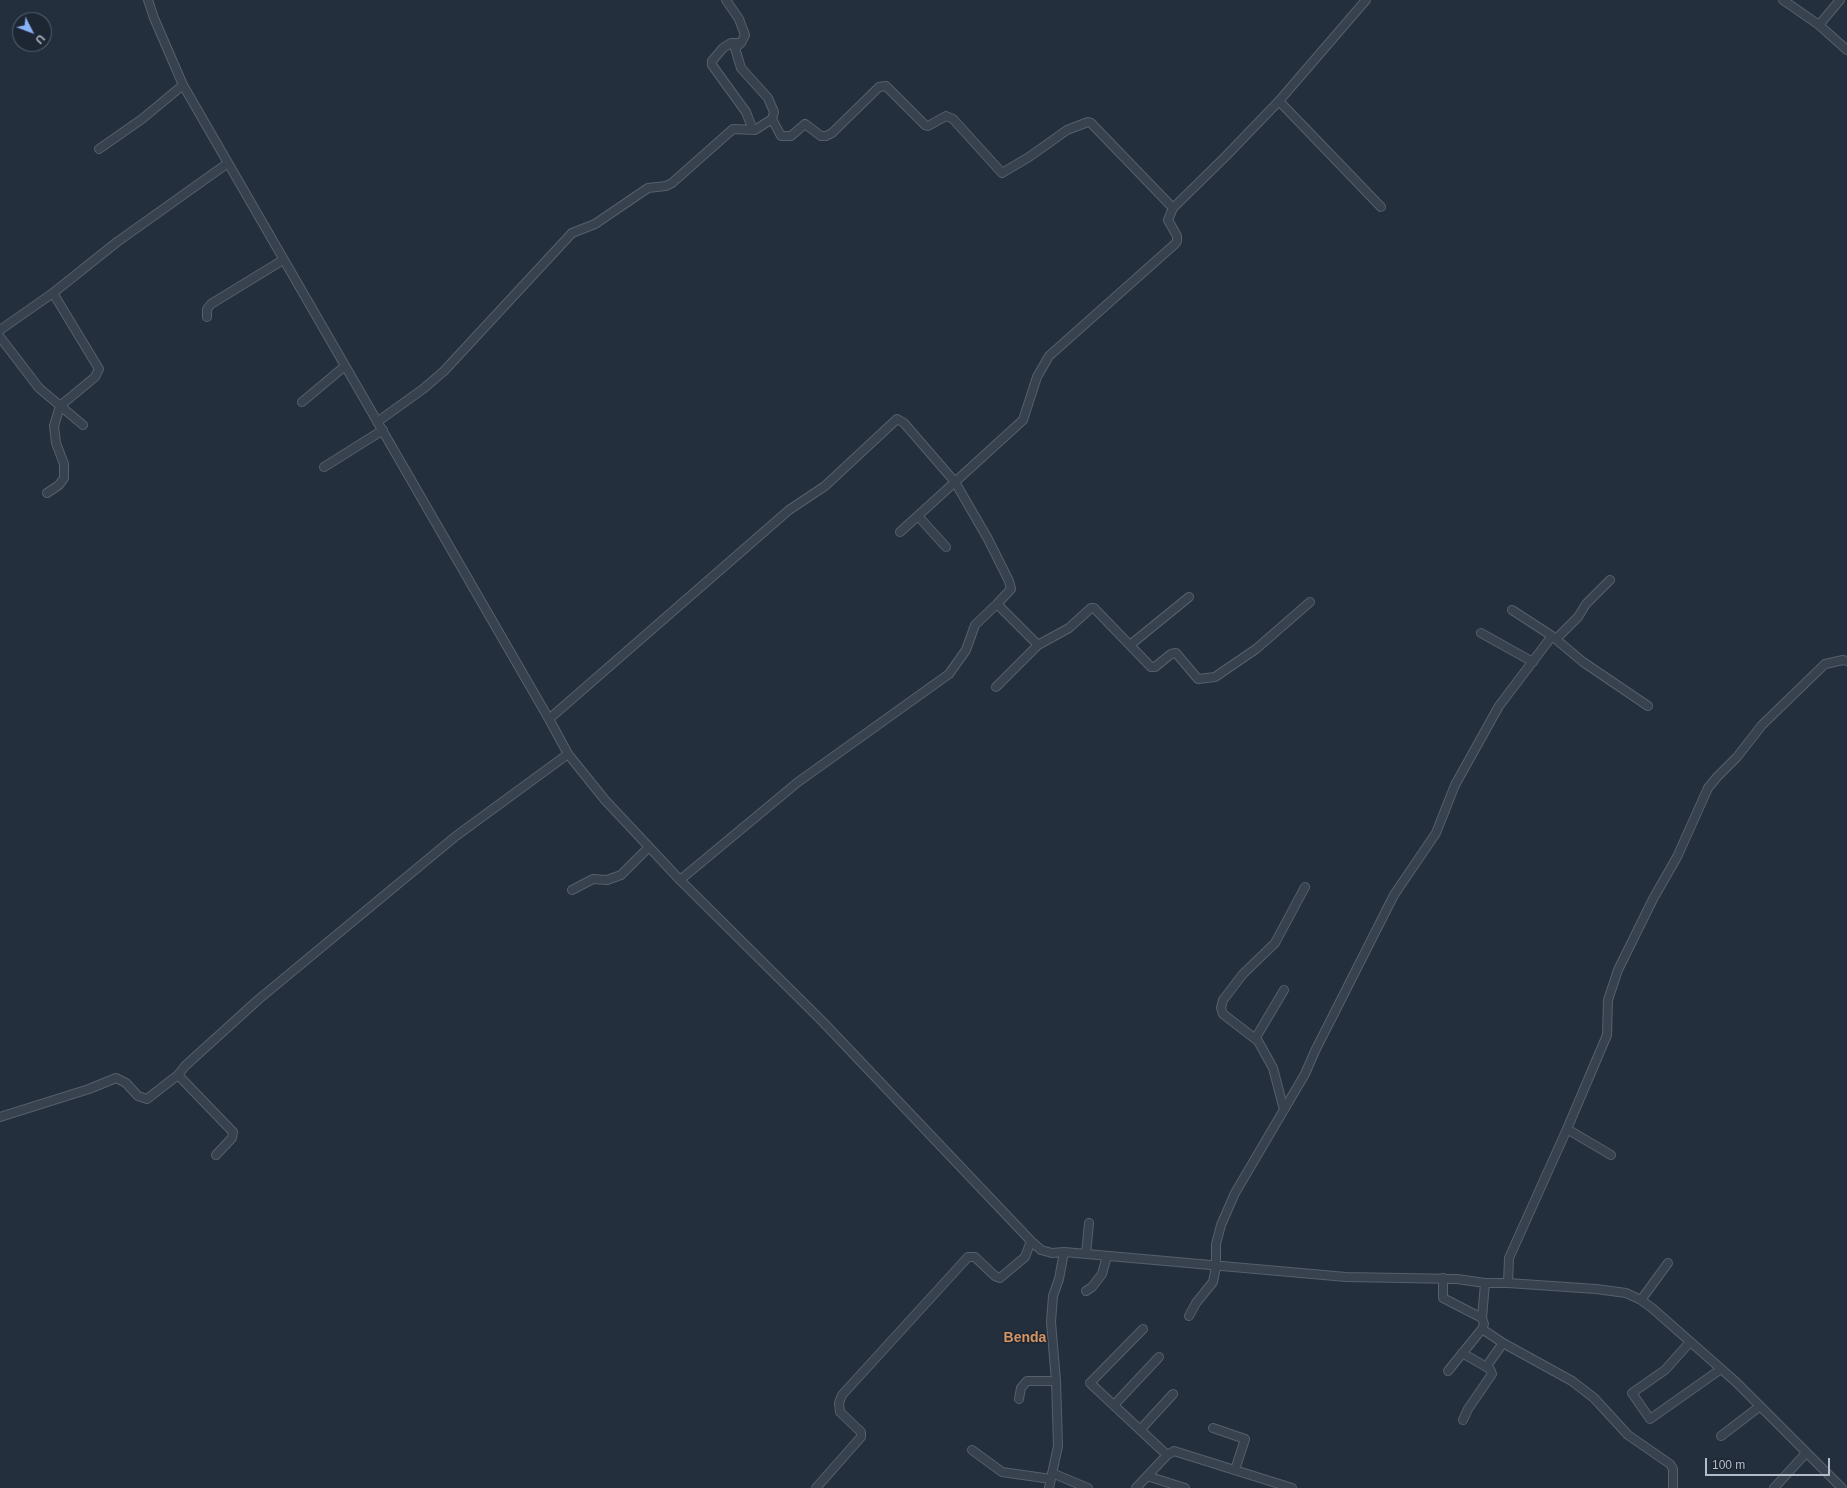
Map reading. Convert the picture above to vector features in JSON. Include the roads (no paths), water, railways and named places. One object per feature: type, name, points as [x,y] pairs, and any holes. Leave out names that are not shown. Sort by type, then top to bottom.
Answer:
[{"type":"street","points":[[148,0],[154,18],[183,85],[568,754],[605,800],[648,847],[823,1022],[1041,1250],[1052,1253],[1064,1252],[1216,1267],[1346,1277],[1444,1278],[1485,1283],[1508,1282],[1626,1293],[1641,1300],[1690,1342],[1721,1370],[1842,1488]]},
{"type":"street","points":[[726,0],[745,35],[741,43],[735,48],[741,68],[768,98],[774,112],[772,119],[781,136],[791,136],[805,124],[821,136],[826,136],[832,133],[879,87],[886,86],[925,125],[928,126],[946,116],[953,119],[1002,173],[1029,157],[1067,130],[1088,122],[1091,123],[1173,208]]},
{"type":"street","points":[[900,532],[1024,420],[1037,378],[1049,356],[1177,241],[1177,236],[1168,220],[1173,208],[1226,156],[1278,101],[1366,0]]},
{"type":"street","points":[[1783,0],[1819,25],[1847,50]]},
{"type":"street","points":[[1819,25],[1840,0]]},
{"type":"street","points":[[741,43],[730,43],[723,48],[712,61],[712,66],[746,112],[753,130]]},
{"type":"street","points":[[99,150],[142,119],[183,85]]},
{"type":"street","points":[[1278,101],[1381,207]]},
{"type":"street","points":[[377,422],[423,389],[444,371],[572,233],[595,224],[648,188],[666,186],[672,183],[733,130],[753,130],[772,119]]},
{"type":"street","points":[[0,330],[53,293],[117,242],[228,163]]},
{"type":"street","points":[[207,317],[207,309],[211,304],[283,260]]},
{"type":"street","points":[[47,493],[59,485],[64,478],[65,472],[64,464],[56,442],[54,426],[60,406],[95,377],[99,369],[53,293]]},
{"type":"street","points":[[0,337],[40,388],[83,425]]},
{"type":"street","points":[[302,402],[345,366]]},
{"type":"street","points":[[549,719],[789,510],[825,486],[897,419],[904,423],[955,482],[988,539],[1009,581],[1011,589],[975,625],[966,650],[949,674],[798,782],[680,880]]},
{"type":"street","points":[[324,467],[382,430]]},
{"type":"street","points":[[918,516],[946,548]]},
{"type":"street","points":[[1189,1316],[1196,1303],[1213,1282],[1216,1267],[1216,1244],[1221,1225],[1232,1199],[1305,1074],[1315,1051],[1394,895],[1436,833],[1455,785],[1495,712],[1533,662],[1554,638],[1578,617],[1586,604],[1610,580]]},
{"type":"street","points":[[1130,645],[1189,597]]},
{"type":"street","points":[[996,687],[1038,645],[1069,628],[1091,608],[1098,610],[1151,667],[1155,667],[1171,654],[1176,653],[1180,656],[1196,679],[1215,677],[1256,649],[1310,602]]},
{"type":"street","points":[[997,604],[1038,645]]},
{"type":"street","points":[[1512,610],[1554,638],[1583,662],[1648,706]]},
{"type":"street","points":[[1481,634],[1533,662]]},
{"type":"street","points":[[1508,1282],[1509,1258],[1607,1035],[1608,1000],[1618,970],[1653,899],[1677,857],[1708,788],[1737,757],[1762,725],[1825,664],[1843,660],[1847,661]]},
{"type":"street","points":[[0,1117],[89,1089],[116,1078],[126,1083],[138,1096],[147,1099],[178,1075],[250,1007],[456,836],[568,754]]},
{"type":"street","points":[[572,890],[593,879],[607,880],[622,875],[648,847]]},
{"type":"street","points":[[1284,1110],[1273,1068],[1256,1039],[1223,1014],[1221,1008],[1223,1000],[1244,974],[1275,943],[1305,887]]},
{"type":"street","points":[[1256,1039],[1284,990]]},
{"type":"street","points":[[178,1075],[233,1132],[232,1138],[216,1155]]},
{"type":"street","points":[[1567,1129],[1611,1155]]},
{"type":"street","points":[[1086,1254],[1089,1223]]},
{"type":"street","points":[[816,1488],[861,1437],[861,1432],[840,1412],[839,1403],[842,1395],[968,1257],[975,1257],[995,1276],[1000,1278],[1027,1254],[1031,1241]]},
{"type":"street","points":[[1049,1488],[1058,1446],[1056,1381],[1051,1322],[1053,1296],[1059,1279],[1064,1252]]},
{"type":"street","points":[[1086,1291],[1092,1287],[1102,1274],[1107,1256]]},
{"type":"street","points":[[1641,1300],[1668,1263]]},
{"type":"street","points":[[1444,1278],[1443,1298],[1482,1318]]},
{"type":"street","points":[[1448,1371],[1482,1329],[1484,1324],[1482,1318],[1485,1283]]},
{"type":"street","points":[[1143,1329],[1090,1383],[1166,1455]]},
{"type":"street","points":[[1482,1329],[1503,1343],[1572,1381],[1594,1398],[1628,1435],[1670,1464],[1673,1469],[1673,1488]]},
{"type":"street","points":[[1690,1342],[1664,1370],[1632,1393],[1650,1419],[1721,1370]]},
{"type":"street","points":[[1486,1367],[1503,1343]]},
{"type":"street","points":[[1462,1353],[1492,1371],[1491,1376],[1472,1402],[1463,1420]]},
{"type":"street","points":[[1114,1405],[1159,1357]]},
{"type":"street","points":[[1019,1399],[1021,1388],[1027,1381],[1056,1381]]},
{"type":"street","points":[[1140,1430],[1173,1394]]},
{"type":"street","points":[[1721,1436],[1759,1407]]},
{"type":"street","points":[[1213,1428],[1245,1439],[1235,1470]]},
{"type":"street","points":[[972,1450],[1002,1472],[1052,1476],[1088,1488]]},
{"type":"street","points":[[1136,1488],[1166,1455],[1174,1451],[1178,1451],[1292,1488]]},
{"type":"street","points":[[1774,1488],[1806,1453]]},
{"type":"street","points":[[1147,1476],[1185,1488]]},
{"type":"district","name":"Benda","points":[[1025,1338]]}]
